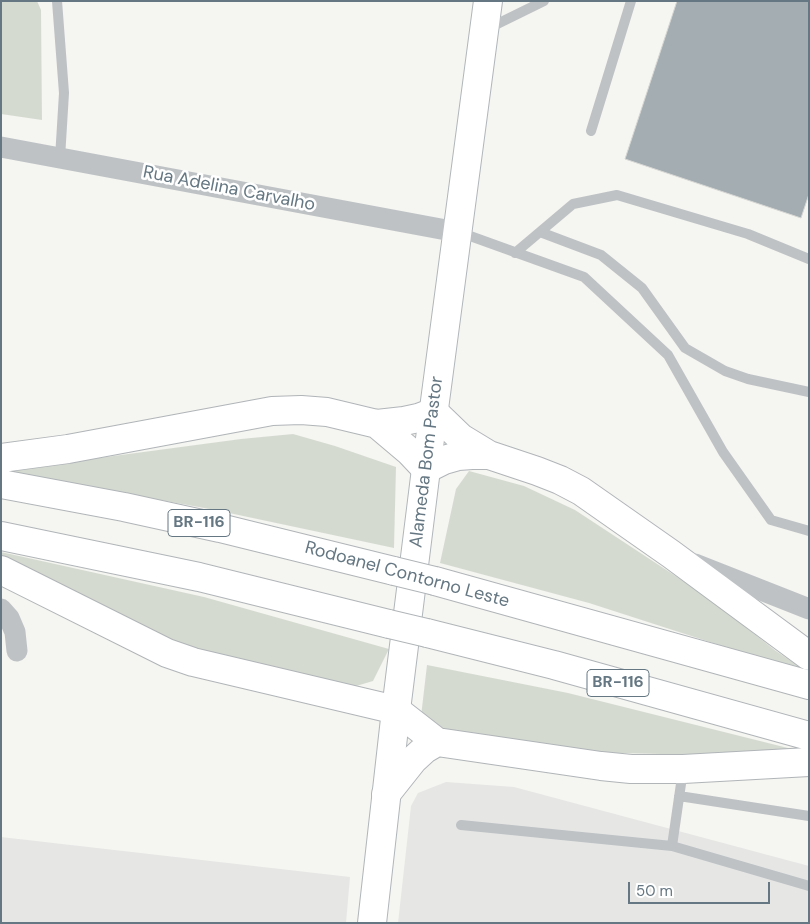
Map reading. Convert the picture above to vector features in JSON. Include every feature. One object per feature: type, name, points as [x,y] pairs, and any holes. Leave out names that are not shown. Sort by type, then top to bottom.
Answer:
[{"type":"main road","name":"Alameda Bom Pastor","points":[[372,923],[426,469],[488,1]]},
{"type":"main road","points":[[1,458],[60,450],[272,411],[300,410],[327,412],[377,424],[404,421],[434,412],[461,438],[489,456]]},
{"type":"main road","points":[[377,424],[409,451],[426,469],[444,460],[458,456],[489,456],[538,471],[581,491],[671,554],[809,656]]},
{"type":"main road","name":"Rodoanel Contorno Leste","points":[[1,484],[124,507],[288,544],[435,581],[809,685]]},
{"type":"main road","name":"BR-116","points":[[1,536],[199,577],[427,633],[563,668],[809,736]]},
{"type":"main road","points":[[1,570],[168,653],[193,662],[396,710],[437,742],[631,769],[683,769],[809,762]]},
{"type":"main road","points":[[386,794],[413,760],[425,749],[437,742]]},
{"type":"street","name":"Rua Adelina Carvalho","points":[[1,147],[458,232]]},
{"type":"street","points":[[671,554],[809,609]]},
{"type":"street","points":[[1,609],[9,618],[15,632],[17,651]]},
{"type":"lane","points":[[57,1],[64,93],[60,158]]},
{"type":"lane","points":[[484,31],[544,1]]},
{"type":"lane","points":[[591,131],[631,1]]},
{"type":"lane","points":[[515,253],[573,204],[617,195],[748,234],[809,259]]},
{"type":"lane","points":[[458,232],[584,277],[668,355],[723,452],[771,520],[809,531]]},
{"type":"lane","points":[[540,232],[601,255],[642,288],[684,348],[725,371],[748,379],[809,392]]},
{"type":"lane","points":[[672,846],[683,769]]},
{"type":"lane","points":[[679,796],[809,816]]},
{"type":"lane","points":[[461,825],[672,846],[809,886]]},
{"type":"shaded area","points":[[1,1],[37,1],[41,10],[42,120],[1,114]]},
{"type":"shaded area","points":[[293,434],[396,467],[394,548],[215,510],[1,471],[241,439]]},
{"type":"shaded area","points":[[469,471],[524,486],[575,510],[706,596],[776,651],[809,674],[589,603],[440,563],[456,489]]},
{"type":"shaded area","points":[[1,552],[204,597],[389,649],[373,681],[346,689],[182,649],[1,562]]},
{"type":"shaded area","points":[[427,665],[568,693],[808,753],[706,755],[562,750],[420,725]]},
{"type":"shaded area","points":[[446,782],[514,787],[809,866],[809,923],[398,923],[411,806],[418,793]]},
{"type":"shaded area","points":[[1,837],[350,877],[346,923],[1,923]]},
{"type":"building","points":[[677,1],[809,1],[809,194],[801,218],[625,159]]}]
